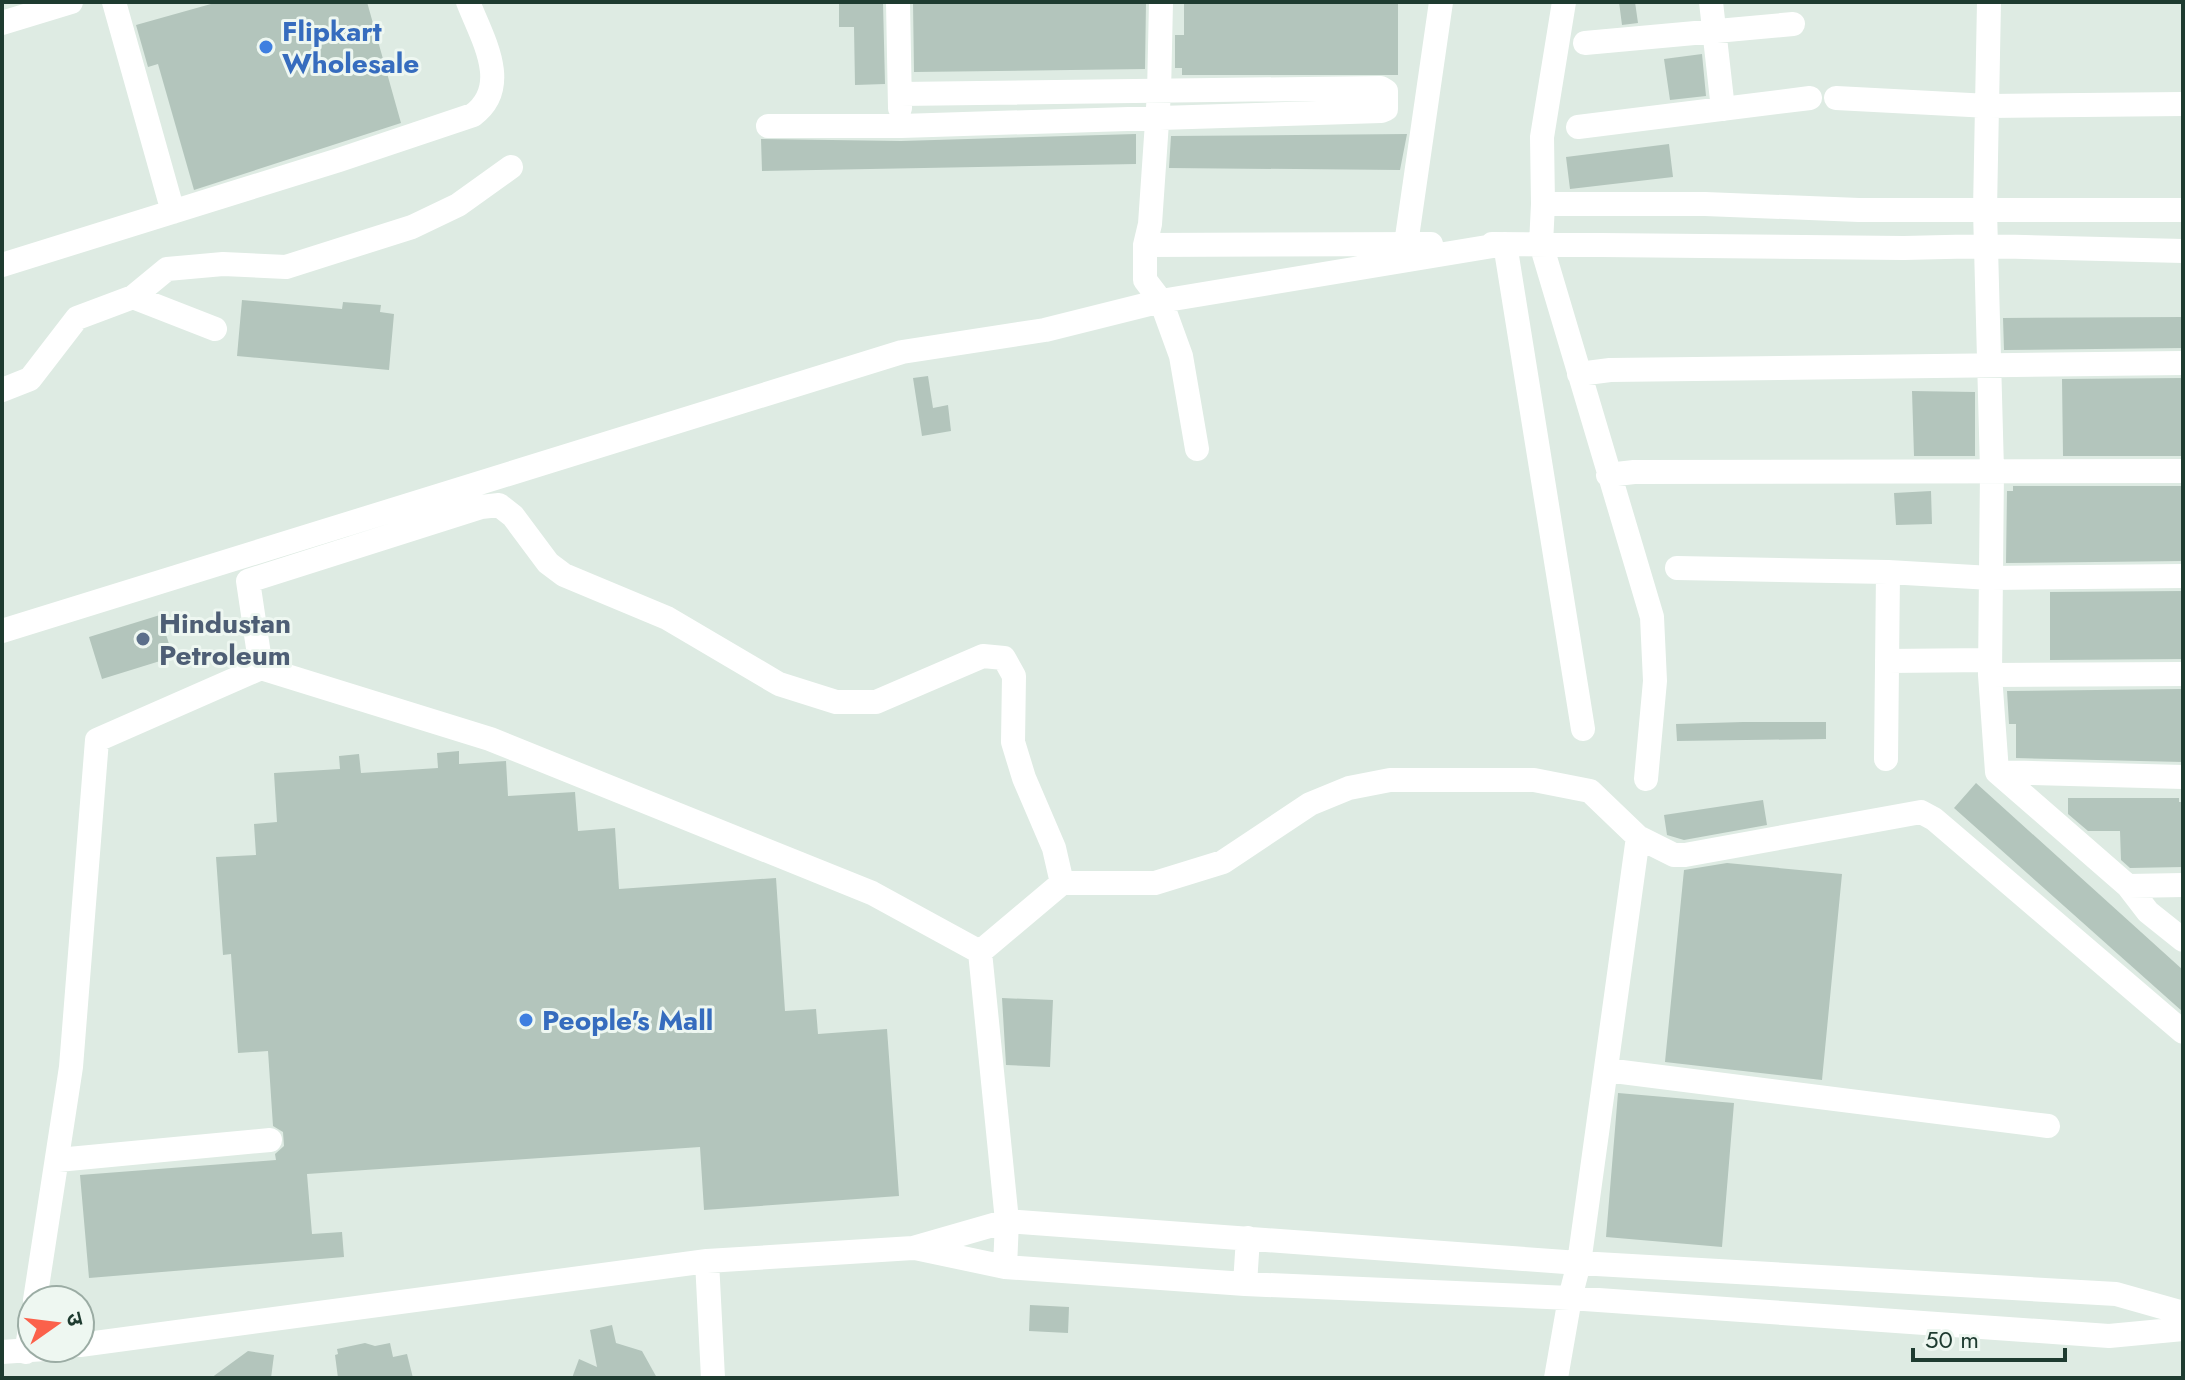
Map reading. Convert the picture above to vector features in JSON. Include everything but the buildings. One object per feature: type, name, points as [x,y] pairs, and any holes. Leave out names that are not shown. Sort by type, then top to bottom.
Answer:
[{"type":"street","points":[[2,23],[71,2]]},
{"type":"street","points":[[114,2],[173,212]]},
{"type":"street","points":[[2,265],[473,115],[486,105],[493,85],[491,63],[468,2]]},
{"type":"street","points":[[898,2],[901,126]]},
{"type":"street","points":[[1161,2],[1159,93],[1150,224],[1145,245],[1145,280],[1161,301],[1181,356],[1197,449]]},
{"type":"street","points":[[1406,244],[1441,2]]},
{"type":"street","points":[[1564,2],[1542,137],[1541,244],[1652,617],[1655,681],[1646,779]]},
{"type":"street","points":[[1711,2],[1723,109]]},
{"type":"street","points":[[1989,2],[1985,210],[1992,470],[1990,668],[1997,772],[2128,886],[2148,912],[2183,940]]},
{"type":"street","points":[[1585,43],[1793,24]]},
{"type":"street","points":[[768,126],[901,126],[1381,111],[1386,109],[1387,104],[1386,91],[1381,88],[900,94]]},
{"type":"street","points":[[1578,127],[1810,98]]},
{"type":"street","points":[[1836,98],[1989,106],[2183,104]]},
{"type":"street","points":[[2,390],[30,379],[77,318],[133,297],[167,269],[223,264],[286,267],[412,227],[458,205],[511,167]]},
{"type":"street","points":[[1543,204],[1705,204],[1859,210],[2183,210]]},
{"type":"street","points":[[2,631],[902,352],[1045,330],[1161,301],[1505,244]]},
{"type":"street","points":[[1505,244],[1583,729]]},
{"type":"street","points":[[1145,245],[1987,246],[2183,251]]},
{"type":"street","points":[[133,297],[215,329]]},
{"type":"street","points":[[1579,374],[1610,370],[2183,363]]},
{"type":"street","points":[[1608,475],[1634,472],[2183,471]]},
{"type":"street","points":[[261,668],[248,581],[481,507],[499,505],[513,516],[548,563],[564,575],[667,618],[779,684],[836,702],[876,702],[983,656],[1004,658],[1014,676],[1013,742],[1024,778],[1054,848],[1062,883]]},
{"type":"street","points":[[1677,568],[1888,572],[1991,578],[2183,576]]},
{"type":"street","points":[[1886,759],[1888,572]]},
{"type":"street","points":[[1887,661],[1990,668],[2183,674]]},
{"type":"street","points":[[38,1284],[71,1067],[97,740],[261,668],[490,739],[872,893],[980,952]]},
{"type":"street","points":[[1997,772],[2183,777]]},
{"type":"street","points":[[980,952],[1062,883],[1155,883],[1223,862],[1310,804],[1349,788],[1390,780],[1534,780],[1590,791],[1638,837],[1674,855],[1921,812],[1934,819],[2183,1032]]},
{"type":"street","points":[[1556,1378],[1579,1263],[1638,837]]},
{"type":"street","points":[[2128,886],[2183,885]]},
{"type":"street","points":[[980,952],[1007,1221],[1005,1267]]},
{"type":"street","points":[[1606,1070],[2048,1126]]},
{"type":"street","points":[[58,1160],[270,1140]]},
{"type":"street","points":[[96,1343],[707,1261],[913,1248],[1007,1221],[1579,1263],[2116,1294],[2183,1313]]},
{"type":"street","points":[[1245,1284],[1248,1238]]},
{"type":"street","points":[[1294,1286],[1295,1242]]},
{"type":"street","points":[[913,1248],[1005,1267],[1245,1284],[1570,1298],[2109,1336],[2183,1329]]},
{"type":"street","points":[[707,1261],[713,1378]]},
{"type":"street","points":[[2109,1336],[2116,1294]]},
{"type":"place","name":"Flipkart Wholesale","points":[[266,47]]},
{"type":"place","name":"Hindustan Petroleum","points":[[143,639]]},
{"type":"place","name":"People's Mall","points":[[526,1020]]}]
